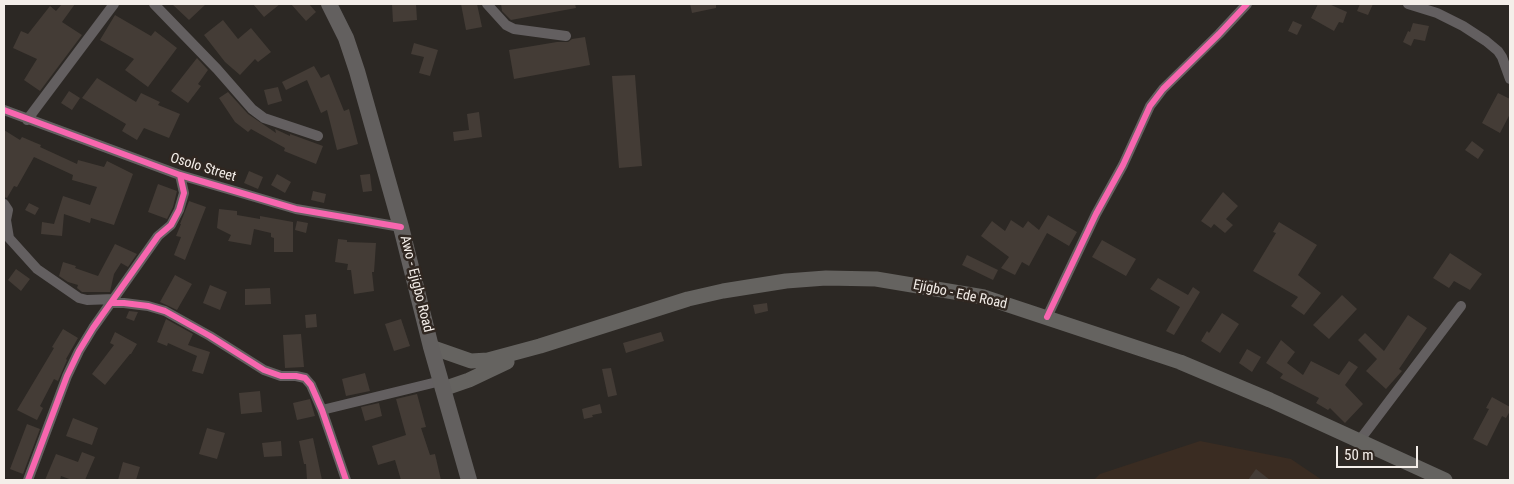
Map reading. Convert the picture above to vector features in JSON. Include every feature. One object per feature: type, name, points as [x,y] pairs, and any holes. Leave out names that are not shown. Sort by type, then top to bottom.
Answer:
[{"type":"main road","name":"Awo - Ejigbo Road","points":[[329,4],[346,38],[357,71],[401,227],[431,347],[469,480]]},
{"type":"main road","name":"Ejigbo - Ede Road","points":[[431,347],[460,358],[478,362],[540,346],[688,299],[724,291],[786,281],[826,278],[876,279],[984,297],[1180,362],[1270,400],[1445,480]]},
{"type":"main road","name":"Ejigbo - Ede Road","points":[[442,385],[469,380],[540,346]]},
{"type":"street","points":[[27,120],[114,4]]},
{"type":"street","points":[[154,4],[217,69],[252,109],[264,118],[318,136]]},
{"type":"street","points":[[487,4],[506,25],[514,30],[566,36]]},
{"type":"street","points":[[1047,317],[1092,222],[1123,165],[1150,106],[1163,88],[1220,34],[1247,4]]},
{"type":"street","points":[[1408,4],[1437,9],[1498,51],[1510,79]]},
{"type":"street","name":"Osolo Street","points":[[4,110],[27,120],[180,174],[296,209],[401,227]]},
{"type":"street","points":[[28,480],[67,376],[79,351],[158,236],[171,225],[179,210],[184,193],[180,174]]},
{"type":"street","points":[[4,204],[8,210],[6,220],[9,238],[37,269],[79,298],[140,305],[165,311],[210,336],[264,370],[281,376],[305,378],[311,385],[322,410],[346,480]]},
{"type":"street","points":[[1359,441],[1460,306]]},
{"type":"street","points":[[322,410],[442,385]]},
{"type":"shaded area","points":[[1200,441],[1291,459],[1322,480],[1094,480],[1100,474]]},
{"type":"building","points":[[62,4],[75,4],[62,22],[82,35],[40,91],[24,80],[37,59],[13,48],[21,31],[28,34],[50,6],[56,11]]},
{"type":"building","points":[[172,4],[206,4],[189,20]]},
{"type":"building","points":[[253,4],[280,4],[264,17]]},
{"type":"building","points":[[291,4],[309,4],[316,12],[306,21]]},
{"type":"building","points":[[392,4],[416,4],[417,20],[393,22]]},
{"type":"building","points":[[461,4],[477,4],[482,27],[466,30]]},
{"type":"building","points":[[501,4],[575,4],[576,8],[511,20],[502,11]]},
{"type":"building","points":[[690,4],[716,4],[716,8],[692,13]]},
{"type":"building","points":[[1318,4],[1329,4],[1347,12],[1343,23],[1339,22],[1334,31],[1311,18]]},
{"type":"building","points":[[1360,4],[1373,4],[1368,15],[1357,11]]},
{"type":"building","points":[[115,15],[151,36],[155,31],[177,48],[148,87],[125,70],[134,59],[100,40]]},
{"type":"building","points":[[223,20],[238,39],[251,28],[271,52],[258,62],[255,59],[240,75],[225,62],[204,35]]},
{"type":"building","points":[[1293,21],[1302,25],[1297,35],[1288,31]]},
{"type":"building","points":[[1413,23],[1429,26],[1425,41],[1414,39],[1411,46],[1403,42],[1408,31],[1410,32]]},
{"type":"building","points":[[585,37],[590,65],[514,79],[509,50],[568,42],[572,39]]},
{"type":"building","points":[[414,43],[438,50],[430,76],[419,73],[424,57],[411,54]]},
{"type":"building","points":[[197,58],[208,70],[198,84],[201,86],[188,103],[171,91]]},
{"type":"building","points":[[314,66],[321,78],[329,74],[344,111],[349,109],[358,144],[337,150],[327,110],[321,113],[307,80],[286,90],[282,82]]},
{"type":"building","points":[[635,75],[642,166],[619,168],[612,76]]},
{"type":"building","points":[[97,78],[136,102],[141,93],[160,102],[158,105],[180,114],[169,138],[144,128],[137,140],[122,131],[126,124],[82,98]]},
{"type":"building","points":[[278,87],[282,101],[268,105],[264,90]]},
{"type":"building","points":[[69,91],[80,98],[72,110],[61,103]]},
{"type":"building","points":[[228,92],[248,114],[276,133],[275,129],[290,136],[290,134],[323,146],[316,164],[284,151],[285,148],[251,129],[248,132],[235,122],[219,98]]},
{"type":"building","points":[[1498,93],[1510,99],[1510,114],[1500,133],[1482,123]]},
{"type":"building","points":[[479,112],[482,137],[454,141],[453,132],[469,130],[467,114]]},
{"type":"building","points":[[4,130],[20,140],[22,137],[41,145],[40,147],[77,164],[78,160],[104,167],[107,161],[133,174],[114,225],[91,218],[90,223],[64,214],[62,236],[41,234],[42,222],[54,224],[63,196],[90,205],[97,187],[72,180],[73,175],[34,157],[17,187],[14,186],[7,198],[4,197]]},
{"type":"building","points":[[1472,141],[1484,150],[1478,159],[1465,150]]},
{"type":"building","points":[[249,171],[263,177],[258,189],[244,183]]},
{"type":"building","points":[[277,174],[291,182],[285,193],[271,185]]},
{"type":"building","points":[[370,174],[372,191],[363,192],[360,175]]},
{"type":"building","points":[[158,184],[177,191],[173,207],[167,219],[148,212]]},
{"type":"building","points":[[313,191],[326,194],[324,203],[311,200]]},
{"type":"building","points":[[1223,192],[1238,206],[1226,219],[1233,225],[1225,233],[1214,224],[1211,228],[1201,221]]},
{"type":"building","points":[[189,201],[206,207],[185,260],[174,255],[181,237],[176,236]]},
{"type":"building","points":[[29,203],[39,208],[35,215],[25,210]]},
{"type":"building","points":[[219,209],[237,211],[237,215],[260,219],[260,216],[293,222],[293,252],[274,252],[274,238],[271,237],[271,233],[254,229],[251,245],[228,241],[231,235],[217,228]]},
{"type":"building","points":[[1048,215],[1077,232],[1069,246],[1047,233],[1029,266],[1022,262],[1015,275],[1001,268],[1009,257],[981,236],[992,221],[1005,231],[1011,220],[1023,228],[1028,221],[1039,230]]},
{"type":"building","points":[[297,221],[308,223],[306,233],[295,230]]},
{"type":"building","points":[[1279,222],[1317,245],[1298,275],[1321,293],[1304,315],[1291,306],[1298,297],[1253,271],[1276,233],[1273,232]]},
{"type":"building","points":[[338,239],[347,240],[347,242],[376,243],[374,272],[372,272],[374,291],[354,294],[351,270],[347,270],[348,264],[335,262]]},
{"type":"building","points":[[1102,240],[1136,259],[1126,276],[1092,257]]},
{"type":"building","points":[[115,244],[137,254],[128,267],[121,263],[114,274],[110,292],[82,292],[77,288],[78,285],[68,282],[59,276],[63,262],[98,276]]},
{"type":"building","points":[[1450,253],[1482,274],[1470,290],[1454,281],[1449,288],[1433,278]]},
{"type":"building","points":[[967,255],[998,270],[993,280],[962,265]]},
{"type":"building","points":[[16,269],[30,279],[21,291],[8,280]]},
{"type":"building","points":[[175,275],[192,284],[177,310],[160,302]]},
{"type":"building","points":[[1158,278],[1188,295],[1193,287],[1200,292],[1174,335],[1166,331],[1180,307],[1150,289]]},
{"type":"building","points":[[210,285],[227,292],[220,310],[203,303]]},
{"type":"building","points":[[270,288],[271,304],[245,305],[245,289]]},
{"type":"building","points":[[1342,295],[1357,309],[1329,339],[1313,325]]},
{"type":"building","points":[[767,303],[768,311],[755,314],[753,305]]},
{"type":"building","points":[[129,311],[138,312],[134,321],[126,318]]},
{"type":"building","points":[[1222,313],[1239,324],[1220,353],[1201,341],[1207,331],[1209,333]]},
{"type":"building","points":[[316,314],[317,327],[306,328],[305,315]]},
{"type":"building","points":[[1408,315],[1427,328],[1399,369],[1402,371],[1386,389],[1366,371],[1377,359],[1358,340],[1365,333],[1384,351]]},
{"type":"building","points":[[166,319],[193,334],[188,345],[210,352],[203,374],[192,371],[197,356],[168,343],[167,346],[157,342]]},
{"type":"building","points":[[401,319],[410,346],[394,351],[385,324]]},
{"type":"building","points":[[63,329],[78,338],[66,359],[58,381],[54,379],[40,406],[43,408],[37,420],[17,410],[54,348],[52,347]]},
{"type":"building","points":[[115,332],[137,344],[105,385],[92,374],[114,345],[110,343]]},
{"type":"building","points":[[661,332],[664,341],[626,353],[623,343]]},
{"type":"building","points":[[301,334],[304,367],[285,368],[283,335]]},
{"type":"building","points":[[1281,340],[1295,352],[1287,363],[1303,375],[1311,361],[1339,375],[1349,361],[1358,367],[1345,385],[1363,404],[1345,423],[1330,408],[1328,410],[1316,403],[1319,398],[1280,378],[1283,374],[1266,363]]},
{"type":"building","points":[[1247,349],[1261,357],[1252,372],[1239,363]]},
{"type":"building","points":[[611,368],[617,395],[608,397],[602,369]]},
{"type":"building","points":[[365,373],[370,391],[346,396],[342,379]]},
{"type":"building","points":[[260,391],[262,412],[241,414],[239,393]]},
{"type":"building","points":[[417,394],[426,427],[421,428],[430,455],[435,454],[441,480],[401,480],[395,460],[378,465],[372,446],[406,435],[396,399]]},
{"type":"building","points":[[1492,397],[1510,407],[1510,411],[1506,418],[1502,416],[1487,446],[1473,439],[1489,409],[1486,408]]},
{"type":"building","points":[[310,399],[315,416],[297,420],[293,403]]},
{"type":"building","points":[[379,403],[382,416],[365,421],[361,407]]},
{"type":"building","points":[[600,404],[602,413],[584,419],[582,409]]},
{"type":"building","points":[[73,418],[98,428],[92,445],[66,436]]},
{"type":"building","points":[[27,424],[40,429],[23,474],[10,469]]},
{"type":"building","points":[[207,428],[225,433],[217,459],[199,454]]},
{"type":"building","points":[[313,438],[322,480],[307,480],[306,464],[304,464],[299,441]]},
{"type":"building","points":[[281,441],[282,456],[264,457],[262,443]]},
{"type":"building","points":[[82,452],[95,457],[85,480],[72,480],[61,476],[60,480],[45,480],[56,454],[78,462]]},
{"type":"building","points":[[123,462],[140,467],[136,480],[118,480]]},
{"type":"building","points":[[1256,469],[1270,480],[1248,480]]},
{"type":"cycle path","points":[[1047,317],[1096,214],[1123,165],[1150,106],[1163,89],[1247,4]]},
{"type":"cycle path","points":[[4,110],[180,175],[296,209],[401,227]]},
{"type":"cycle path","points":[[28,480],[67,376],[79,351],[158,236],[171,225],[179,210],[184,193],[180,175]]},
{"type":"cycle path","points":[[111,303],[148,306],[165,311],[210,336],[264,370],[281,376],[305,378],[311,385],[322,410],[346,480]]}]
